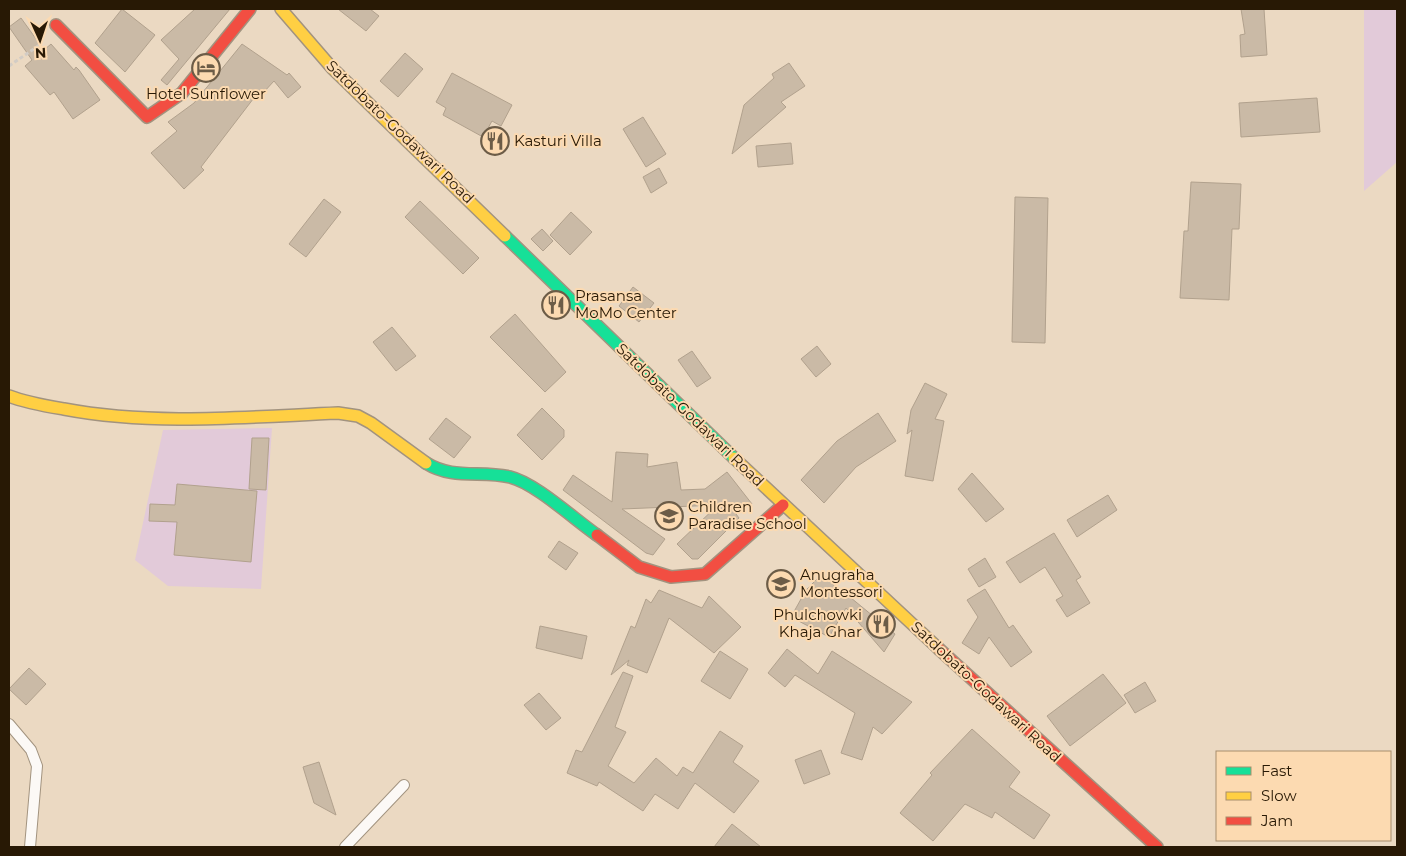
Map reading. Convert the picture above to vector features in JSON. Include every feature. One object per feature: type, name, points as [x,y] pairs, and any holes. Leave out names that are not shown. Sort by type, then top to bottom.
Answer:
[{"type":"street","points":[[56,25],[147,117],[182,93],[250,9]]},
{"type":"street","name":"Satdobato-Godawari Road","points":[[281,9],[332,68],[783,505],[1157,847]]},
{"type":"street","points":[[9,396],[60,409],[105,417],[182,418],[338,413],[358,416],[372,423],[429,465],[451,474],[510,477],[536,490],[639,566],[672,577],[705,574],[783,505]]},
{"type":"lane","points":[[9,724],[31,750],[37,766],[34,819],[30,847]]},
{"type":"lane","points":[[345,847],[404,785]]},
{"type":"path","points":[[9,66],[41,44],[56,25]]},
{"type":"shaded area","points":[[1364,9],[1397,9],[1397,162],[1364,191]]},
{"type":"shaded area","points":[[272,428],[261,589],[168,586],[135,560],[163,430]]},
{"type":"building","points":[[122,9],[155,35],[125,72],[95,43]]},
{"type":"building","points":[[195,9],[230,9],[167,85],[161,80],[179,59],[161,40]]},
{"type":"building","points":[[338,9],[370,9],[379,16],[366,31]]},
{"type":"building","points":[[1241,9],[1264,9],[1267,55],[1241,57],[1240,35],[1245,34]]},
{"type":"building","points":[[21,18],[44,50],[51,44],[74,70],[76,67],[79,70],[100,100],[73,119],[54,92],[50,95],[25,66],[32,60],[9,27]]},
{"type":"building","points":[[242,44],[287,75],[289,73],[301,87],[288,98],[274,81],[263,93],[260,90],[201,167],[204,170],[184,189],[151,153],[177,131],[168,122],[194,103]]},
{"type":"building","points":[[405,53],[423,69],[398,97],[380,81]]},
{"type":"building","points":[[789,63],[805,86],[781,102],[786,107],[732,154],[744,105],[774,78],[772,74]]},
{"type":"building","points":[[452,73],[512,105],[501,126],[492,121],[483,137],[443,115],[446,108],[436,102]]},
{"type":"building","points":[[1317,98],[1320,132],[1241,137],[1239,103]]},
{"type":"building","points":[[643,117],[666,154],[646,167],[623,129]]},
{"type":"building","points":[[791,143],[793,164],[758,167],[756,146]]},
{"type":"building","points":[[659,168],[667,183],[651,193],[643,177]]},
{"type":"building","points":[[1191,182],[1241,184],[1239,229],[1232,229],[1229,300],[1180,298],[1184,231],[1188,231]]},
{"type":"building","points":[[1015,197],[1048,198],[1045,343],[1012,342]]},
{"type":"building","points":[[324,199],[341,212],[306,257],[289,244]]},
{"type":"building","points":[[420,201],[479,258],[463,274],[405,217]]},
{"type":"building","points":[[571,212],[592,232],[570,255],[550,235]]},
{"type":"building","points":[[542,229],[553,241],[543,251],[531,239]]},
{"type":"building","points":[[633,287],[654,303],[639,322],[619,306]]},
{"type":"building","points":[[515,314],[566,372],[545,392],[490,337]]},
{"type":"building","points":[[392,327],[416,356],[396,371],[373,342]]},
{"type":"building","points":[[817,346],[831,364],[816,377],[801,359]]},
{"type":"building","points":[[692,351],[711,378],[697,387],[678,360]]},
{"type":"building","points":[[925,383],[947,394],[935,419],[944,421],[933,481],[905,476],[912,430],[907,434],[911,410]]},
{"type":"building","points":[[542,408],[564,430],[564,437],[542,460],[517,435]]},
{"type":"building","points":[[878,413],[896,441],[856,467],[824,503],[801,480],[837,441]]},
{"type":"building","points":[[446,418],[471,437],[454,458],[429,439]]},
{"type":"building","points":[[252,438],[269,438],[266,490],[249,489]]},
{"type":"building","points":[[616,452],[648,454],[647,467],[677,462],[681,490],[705,489],[727,472],[752,504],[746,504],[736,514],[739,518],[698,559],[692,559],[677,544],[718,505],[622,509],[665,539],[653,555],[646,553],[563,490],[573,475],[612,502]]},
{"type":"building","points":[[972,473],[1004,509],[986,522],[958,489]]},
{"type":"building","points":[[177,484],[257,491],[251,562],[174,555],[177,522],[149,521],[150,504],[175,505]]},
{"type":"building","points":[[1108,495],[1117,510],[1077,537],[1067,520]]},
{"type":"building","points":[[1054,533],[1081,577],[1076,580],[1090,603],[1067,617],[1056,600],[1063,596],[1045,567],[1020,583],[1006,562]]},
{"type":"building","points":[[559,541],[578,553],[566,570],[548,557]]},
{"type":"building","points":[[985,558],[996,577],[979,587],[968,569]]},
{"type":"building","points":[[822,574],[844,595],[845,593],[895,634],[884,652],[846,608],[829,637],[791,617],[806,590]]},
{"type":"building","points":[[985,589],[1009,628],[1013,625],[1032,652],[1011,667],[989,637],[979,654],[962,643],[978,617],[967,600]]},
{"type":"building","points":[[659,590],[702,608],[709,596],[741,627],[714,653],[669,618],[647,673],[627,665],[629,660],[611,675],[631,626],[635,628],[646,599],[651,603]]},
{"type":"building","points":[[540,626],[587,636],[582,659],[536,648]]},
{"type":"building","points":[[787,649],[818,674],[832,651],[912,702],[882,734],[873,727],[862,760],[841,753],[855,713],[795,675],[785,687],[768,673]]},
{"type":"building","points":[[720,651],[748,669],[730,699],[701,681]]},
{"type":"building","points":[[29,668],[46,684],[26,705],[9,689]]},
{"type":"building","points":[[623,672],[633,676],[615,727],[626,732],[608,766],[634,783],[656,758],[677,776],[683,767],[693,773],[720,731],[743,746],[733,762],[759,781],[734,813],[695,783],[678,809],[655,794],[643,811],[599,782],[597,786],[567,773],[576,750],[582,752]]},
{"type":"building","points":[[1103,674],[1126,703],[1070,746],[1047,716]]},
{"type":"building","points":[[1145,682],[1156,701],[1135,713],[1124,695]]},
{"type":"building","points":[[539,693],[561,718],[546,730],[524,705]]},
{"type":"building","points":[[972,729],[1020,772],[1009,787],[1050,815],[1034,839],[995,812],[992,818],[965,804],[933,841],[900,813],[932,775],[930,773]]},
{"type":"building","points":[[821,750],[830,774],[804,784],[795,760]]},
{"type":"building","points":[[319,762],[336,815],[314,803],[303,767]]},
{"type":"building","points":[[732,824],[761,847],[714,847]]},
{"type":"traffic: fast","points":[[505,236],[734,458]]},
{"type":"traffic: fast","points":[[426,463],[446,471],[499,475],[520,481],[531,486],[597,535]]},
{"type":"traffic: slow","points":[[281,9],[332,68],[505,236]]},
{"type":"traffic: slow","points":[[9,396],[50,407],[98,414],[166,419],[338,413],[358,416],[371,423],[426,463]]},
{"type":"traffic: slow","points":[[734,458],[939,649]]},
{"type":"traffic: jam","points":[[56,25],[147,117],[182,93],[250,9]]},
{"type":"traffic: jam","points":[[597,535],[639,567],[671,577],[705,574],[783,505]]},
{"type":"traffic: jam","points":[[939,649],[1157,847]]},
{"type":"place","name":"Hotel Sunflower","points":[[206,68]]},
{"type":"place","name":"Kasturi Villa","points":[[495,141]]},
{"type":"place","name":"Prasansa MoMo Center","points":[[556,305]]},
{"type":"place","name":"Children Paradise School","points":[[669,516]]},
{"type":"place","name":"Anugraha Montessori","points":[[781,584]]},
{"type":"place","name":"Phulchowki Khaja Ghar","points":[[881,624]]}]
